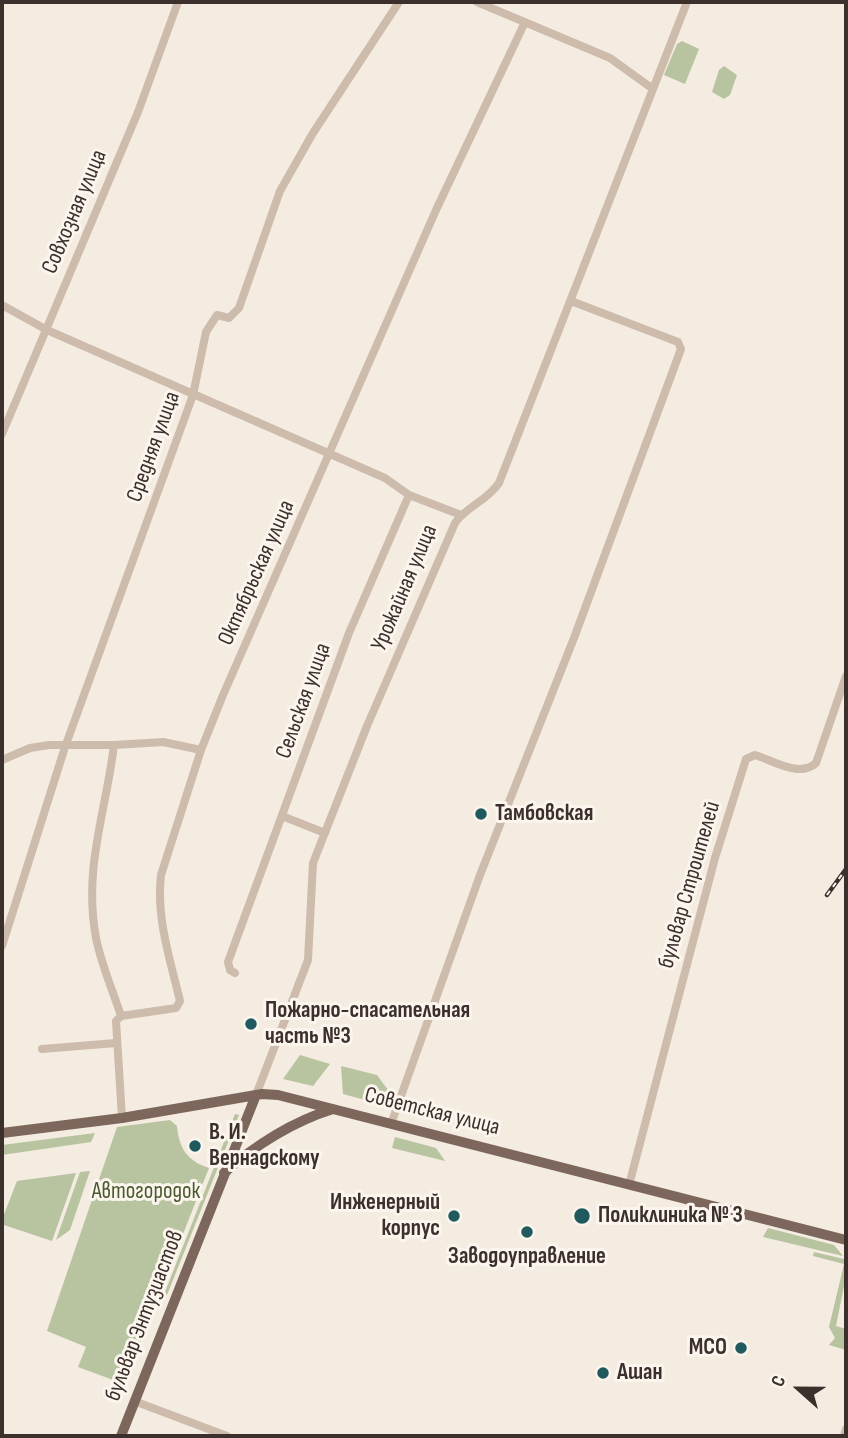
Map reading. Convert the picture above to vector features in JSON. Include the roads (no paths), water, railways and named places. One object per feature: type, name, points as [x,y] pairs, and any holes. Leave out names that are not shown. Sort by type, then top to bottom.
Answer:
[{"type":"main road","name":"Советская улица","points":[[2,1133],[122,1118],[256,1095],[278,1095],[846,1240]]},
{"type":"main road","name":"бульвар Энтузиастов","points":[[121,1436],[222,1175],[256,1095]]},
{"type":"main road","points":[[222,1175],[263,1143],[308,1118],[334,1109]]},
{"type":"street","name":"Совхозная улица","points":[[2,434],[138,112],[178,2]]},
{"type":"street","name":"Средняя улица","points":[[2,946],[5,924],[65,747],[193,395],[209,325],[217,315],[229,318],[239,308],[280,191],[313,133],[399,2]]},
{"type":"street","points":[[477,2],[610,58],[653,89]]},
{"type":"street","name":"Урожайная улица","points":[[256,1095],[304,974],[309,952],[310,875],[367,726],[461,515],[484,500],[499,483],[687,2]]},
{"type":"street","name":"Октябрьская улица","points":[[121,1016],[178,1005],[159,893],[161,875],[201,750],[436,211],[525,22]]},
{"type":"street","points":[[391,1124],[480,875],[579,625],[681,349],[678,342],[571,301]]},
{"type":"street","points":[[2,306],[47,330],[162,378],[193,395],[385,478],[409,495],[461,515]]},
{"type":"street","name":"Сельская улица","points":[[235,973],[230,971],[228,962],[349,633],[409,495]]},
{"type":"street","name":"бульвар Строителей","points":[[629,1185],[715,859],[747,759],[755,755],[801,771],[809,769],[816,763],[846,676]]},
{"type":"street","points":[[2,760],[30,748],[163,742],[201,750]]},
{"type":"street","points":[[114,745],[96,832],[92,908],[96,941],[121,1016],[114,1026],[122,1118]]},
{"type":"street","points":[[282,816],[325,833]]},
{"type":"street","points":[[42,1049],[116,1043]]},
{"type":"street","points":[[134,1401],[227,1436]]},
{"type":"street","points":[[844,1436],[846,1429]]},
{"type":"railway","points":[[827,895],[846,869]]},
{"type":"place","name":"Тамбовская","points":[[481,814]]},
{"type":"place","name":"Пожарно-спасательная часть №3","points":[[251,1024]]},
{"type":"place","name":"В. И. Вернадскому","points":[[195,1146]]},
{"type":"place","name":"Инженерный корпус","points":[[454,1216]]},
{"type":"place","name":"Поликлиника № 3","points":[[582,1216]]},
{"type":"place","name":"Заводоуправление","points":[[527,1232]]},
{"type":"place","name":"МСО","points":[[741,1348]]},
{"type":"place","name":"Ашан","points":[[603,1373]]},
{"type":"park label","name":"Автогородок","points":[[146,1192]]}]
